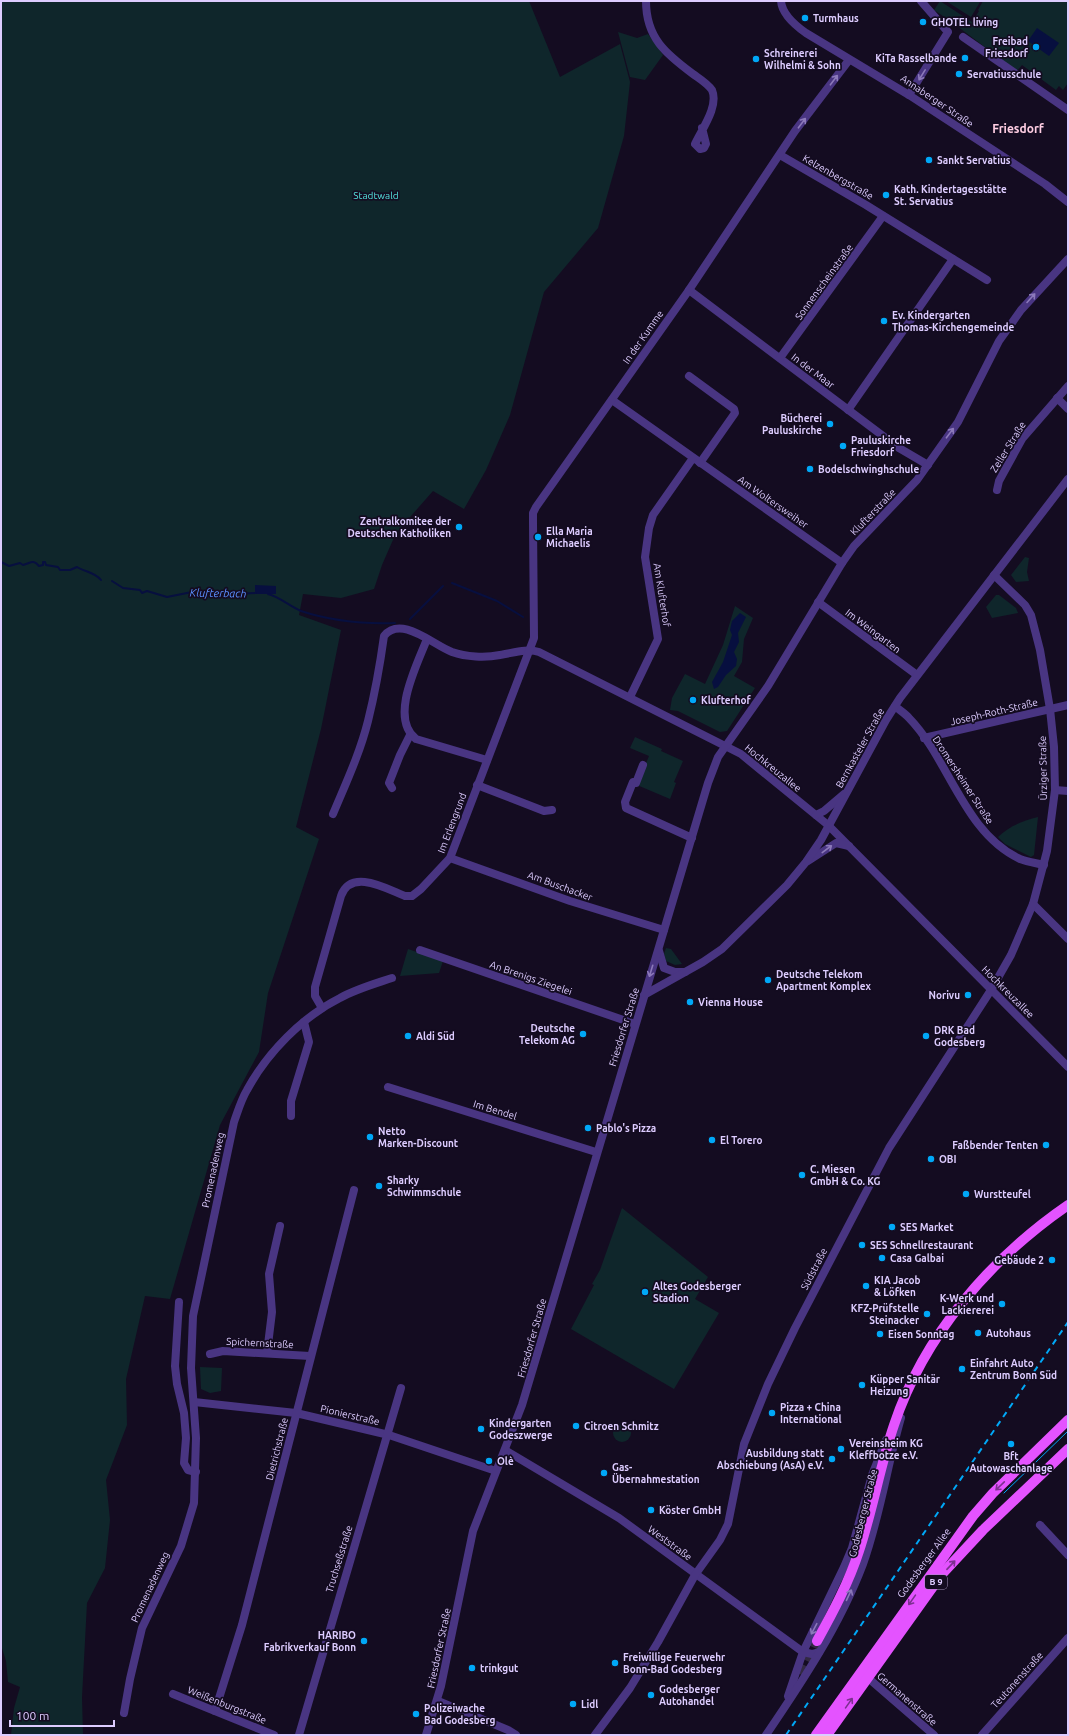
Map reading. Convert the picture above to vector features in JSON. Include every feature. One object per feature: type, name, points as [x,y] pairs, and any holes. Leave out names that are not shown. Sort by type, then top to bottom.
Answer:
[{"type":"main road","name":"Godesberger Straße","points":[[817,1641],[838,1601],[860,1550],[894,1424],[912,1382],[932,1346],[975,1288],[1030,1233],[1068,1205]]},
{"type":"main road","name":"Godesberger Allee","points":[[816,1735],[973,1516],[993,1493],[1068,1420]]},
{"type":"main road","name":"B 9","points":[[827,1735],[942,1574],[983,1530],[1068,1449]]},
{"type":"street","points":[[646,1],[648,22],[659,44],[667,54],[712,90],[714,105],[702,128]]},
{"type":"street","name":"Annaberger Straße","points":[[780,1],[785,12],[798,27],[849,60],[910,95],[1045,184],[1068,202]]},
{"type":"street","points":[[910,95],[948,32],[920,1]]},
{"type":"street","points":[[963,37],[1068,110]]},
{"type":"street","name":"In der Kumme","points":[[529,650],[534,635],[533,513],[540,499],[689,290],[795,131],[849,60]]},
{"type":"street","name":"Kelzenbergstraße","points":[[780,155],[987,280]]},
{"type":"street","name":"Sonnenscheinstraße","points":[[780,358],[883,216]]},
{"type":"street","points":[[848,410],[953,259]]},
{"type":"street","name":"Klufterstraße","points":[[726,746],[768,686],[842,563],[854,546],[918,480],[961,417],[999,341],[1021,310],[1068,259]]},
{"type":"street","name":"In der Maar","points":[[689,290],[899,448],[928,465]]},
{"type":"street","points":[[689,376],[734,409],[736,413],[697,460]]},
{"type":"street","name":"Zeller Straße","points":[[998,490],[999,481],[1022,439],[1068,386]]},
{"type":"street","points":[[1057,398],[1068,409]]},
{"type":"street","name":"Am Woltersweiher","points":[[612,400],[842,563]]},
{"type":"street","name":"Am Klufterhof","points":[[630,697],[658,640],[645,557],[647,537],[653,515],[697,460]]},
{"type":"street","name":"Bernkasteler Straße","points":[[643,996],[654,988],[686,972],[727,944],[787,885],[806,862],[848,791],[895,706],[917,675],[1068,479]]},
{"type":"street","name":"Ürziger Straße","points":[[991,990],[1011,955],[1033,904],[1044,865],[1055,790],[1054,747],[1050,709],[1041,656],[1031,615],[1025,605],[994,575]]},
{"type":"street","name":"Im Weingarten","points":[[818,602],[917,675]]},
{"type":"street","name":"Hochkreuzallee","points":[[333,814],[356,760],[368,723],[376,688],[384,636],[393,628],[404,628],[453,652],[478,657],[529,650],[539,652],[741,754],[828,825],[1068,1067]]},
{"type":"street","points":[[426,639],[404,704],[406,724],[410,735],[416,739],[487,760]]},
{"type":"street","name":"Im Erlengrund","points":[[322,1008],[315,996],[315,987],[341,896],[346,888],[353,883],[363,881],[406,896],[412,896],[421,889],[450,858],[529,650]]},
{"type":"street","name":"Joseph-Roth-Straße","points":[[924,738],[1068,705]]},
{"type":"street","name":"Dromersheimer Straße","points":[[895,706],[909,718],[924,738],[956,790],[987,833],[1000,845],[1020,859],[1044,865]]},
{"type":"street","points":[[392,788],[389,783],[410,735]]},
{"type":"street","name":"Friesdorfer Straße","points":[[426,1735],[438,1700],[473,1530],[505,1450],[534,1367],[596,1152],[708,782],[718,757],[726,746]]},
{"type":"street","points":[[643,765],[636,783],[633,782],[626,800],[626,808],[692,838]]},
{"type":"street","points":[[477,785],[544,810],[552,810]]},
{"type":"street","points":[[1055,790],[1068,791]]},
{"type":"street","points":[[816,815],[848,791]]},
{"type":"street","points":[[806,862],[836,843],[849,846]]},
{"type":"street","name":"Am Buschacker","points":[[450,858],[570,901],[664,930]]},
{"type":"street","points":[[1033,904],[1068,939]]},
{"type":"street","points":[[658,946],[659,956],[664,968],[675,972],[686,972]]},
{"type":"street","name":"An Brenigs Ziegelei","points":[[420,950],[635,1024]]},
{"type":"street","name":"Promenadenweg","points":[[124,1713],[142,1628],[181,1546],[188,1528],[194,1503],[196,1472],[191,1344],[196,1301],[234,1122],[246,1091],[258,1073],[279,1046],[304,1022],[322,1008],[351,992],[392,978]]},
{"type":"street","name":"Südstraße","points":[[596,1735],[646,1662],[695,1575],[720,1540],[728,1524],[744,1444],[768,1384],[795,1328],[889,1148],[991,990]]},
{"type":"street","points":[[291,1116],[292,1100],[309,1042],[304,1022]]},
{"type":"street","name":"Im Bendel","points":[[388,1086],[596,1152]]},
{"type":"street","name":"Dietrichstraße","points":[[215,1711],[242,1626],[310,1356],[354,1190]]},
{"type":"street","points":[[267,1353],[272,1312],[269,1274],[280,1226]]},
{"type":"street","points":[[179,1302],[178,1343],[175,1366],[177,1384],[184,1413],[186,1438],[184,1463],[188,1470],[196,1472]]},
{"type":"street","points":[[178,1343],[191,1344]]},
{"type":"street","name":"Spichernstraße","points":[[210,1354],[223,1351],[310,1356]]},
{"type":"street","name":"Godesberger Straße","points":[[766,1735],[800,1685],[849,1596],[873,1532],[891,1452],[912,1382]]},
{"type":"street","name":"Truchseßstraße","points":[[298,1735],[361,1522],[389,1435],[401,1388]]},
{"type":"street","name":"Pionierstraße","points":[[194,1402],[296,1413],[389,1435],[496,1471]]},
{"type":"street","name":"Godesberger Straße","points":[[781,1713],[790,1692],[803,1652],[852,1548],[872,1475],[894,1424]]},
{"type":"street","name":"Weststraße","points":[[505,1450],[618,1518],[803,1652]]},
{"type":"street","points":[[1040,1525],[1068,1555]]},
{"type":"street","name":"Teutonenstraße","points":[[982,1735],[1068,1638]]},
{"type":"street","points":[[803,1652],[812,1654],[819,1652]]},
{"type":"street","name":"Godesberger Straße","points":[[800,1685],[806,1666],[803,1652]]},
{"type":"street","name":"Germanenstraße","points":[[867,1677],[934,1735]]},
{"type":"street","name":"Weißenburgstraße","points":[[173,1694],[274,1735]]},
{"type":"street","points":[[438,1700],[508,1730],[516,1735]]},
{"type":"green space","name":"Stadtwald","points":[[1,1],[529,1],[560,77],[620,44],[630,82],[624,136],[598,228],[544,292],[510,415],[486,470],[464,509],[433,491],[396,533],[382,565],[374,589],[341,598],[303,594],[299,615],[341,630],[321,729],[296,827],[319,839],[268,993],[259,1052],[220,1125],[170,1299],[145,1296],[126,1379],[127,1425],[106,1480],[110,1520],[105,1568],[87,1603],[82,1697],[83,1735],[11,1735],[14,1708],[20,1687],[8,1682],[6,1661],[1,1645]]},
{"type":"green space","name":"Freibad Friesdorf","points":[[940,1],[972,22],[983,1],[1068,1],[1068,83],[1063,90],[1059,86],[1056,90],[1022,65],[1017,71],[934,10]]},
{"type":"green space","points":[[946,1],[980,1],[980,2],[971,17]]},
{"type":"green space","points":[[618,32],[637,38],[648,34],[663,55],[645,80],[630,77]]},
{"type":"green space","points":[[1025,557],[1029,558],[1027,572],[1029,581],[1016,582],[1011,575]]},
{"type":"green space","points":[[996,595],[999,595],[1016,608],[1018,613],[992,618],[986,607]]},
{"type":"green space","points":[[735,606],[753,618],[744,639],[742,662],[734,676],[755,688],[727,731],[720,732],[678,711],[670,710],[672,698],[685,674],[705,684],[723,645]]},
{"type":"green space","points":[[635,737],[662,749],[661,751],[683,761],[674,782],[676,783],[670,799],[637,785],[649,756],[630,748]]},
{"type":"green space","points":[[1038,817],[1034,855],[1031,857],[1005,844],[998,837],[1016,824]]},
{"type":"green space","points":[[666,948],[671,949],[682,964],[675,965],[666,961],[664,954]]},
{"type":"green space","points":[[408,949],[443,961],[439,973],[400,976]]},
{"type":"green space","name":"Altes Godesberger Stadion","points":[[622,1208],[708,1277],[695,1299],[719,1313],[674,1389],[571,1329],[594,1285],[592,1284],[600,1270]]},
{"type":"green space","points":[[200,1367],[222,1368],[221,1391],[210,1393],[201,1389]]},
{"type":"green space","points":[[622,1424],[628,1427],[631,1433],[628,1439],[622,1442],[616,1439],[613,1433],[616,1427]]},
{"type":"shaded area","points":[[1037,28],[1059,43],[1049,56],[1028,41]]},
{"type":"shaded area","points":[[255,585],[276,586],[276,594],[255,594]]},
{"type":"shaded area","points":[[740,613],[746,617],[738,633],[739,642],[734,652],[737,659],[736,666],[726,675],[718,687],[714,689],[712,682],[723,662],[732,635],[730,630],[732,621]]},
{"type":"waterway","name":"Klufterbach","points":[[1,562],[9,566],[20,563],[23,565],[33,562],[39,566],[43,565],[43,562],[45,562],[46,565],[58,567],[60,570],[70,570],[77,567],[99,577],[101,580]]},
{"type":"waterway","name":"Klufterbach","points":[[112,581],[123,588],[140,590],[142,593],[147,591],[167,597],[197,591],[207,595],[256,593]]},
{"type":"waterway","name":"Klufterbach","points":[[452,583],[497,601],[523,617]]},
{"type":"waterway","name":"Klufterbach","points":[[410,619],[443,586]]},
{"type":"waterway","name":"Klufterbach","points":[[268,594],[277,597],[301,611],[324,617],[371,623],[395,623]]},
{"type":"tunnel","points":[[794,1688],[817,1641]]},
{"type":"tram line","points":[[1004,1493],[1068,1431]]},
{"type":"railway","points":[[786,1735],[1068,1322]]},
{"type":"place","name":"Turmhaus","points":[[805,18]]},
{"type":"place","name":"GHOTEL living","points":[[923,22]]},
{"type":"place","name":"Freibad Friesdorf","points":[[1036,47]]},
{"type":"place","name":"KiTa Rasselbande","points":[[965,58]]},
{"type":"place","name":"Schreinerei Wilhelmi & Sohn","points":[[756,59]]},
{"type":"place","name":"Servatiusschule","points":[[959,74]]},
{"type":"place","name":"Sankt Servatius","points":[[929,160]]},
{"type":"place","name":"Kath. Kindertagesstätte St. Servatius","points":[[886,195]]},
{"type":"place","name":"Ev. Kindergarten Thomas-Kirchengemeinde","points":[[884,321]]},
{"type":"place","name":"Bücherei Pauluskirche","points":[[830,424]]},
{"type":"place","name":"Pauluskirche Friesdorf","points":[[843,446]]},
{"type":"place","name":"Bodelschwinghschule","points":[[810,469]]},
{"type":"place","name":"Zentralkomitee der Deutschen Katholiken","points":[[459,527]]},
{"type":"place","name":"Ella Maria Michaelis","points":[[538,537]]},
{"type":"place","name":"Klufterhof","points":[[693,700]]},
{"type":"place","name":"Deutsche Telekom Apartment Komplex","points":[[768,980]]},
{"type":"place","name":"Norivu","points":[[968,995]]},
{"type":"place","name":"Vienna House","points":[[690,1002]]},
{"type":"place","name":"Deutsche Telekom AG","points":[[583,1034]]},
{"type":"place","name":"Aldi Süd","points":[[408,1036]]},
{"type":"place","name":"DRK Bad Godesberg","points":[[926,1036]]},
{"type":"place","name":"Pablo's Pizza","points":[[588,1128]]},
{"type":"place","name":"Netto Marken-Discount","points":[[370,1137]]},
{"type":"place","name":"El Torero","points":[[712,1140]]},
{"type":"place","name":"Faßbender Tenten","points":[[1046,1145]]},
{"type":"place","name":"OBI","points":[[931,1159]]},
{"type":"place","name":"C. Miesen GmbH & Co. KG","points":[[802,1175]]},
{"type":"place","name":"Sharky Schwimmschule","points":[[379,1186]]},
{"type":"place","name":"Wurstteufel","points":[[966,1194]]},
{"type":"place","name":"SES Market","points":[[892,1227]]},
{"type":"place","name":"SES Schnellrestaurant","points":[[862,1245]]},
{"type":"place","name":"Casa Galbai","points":[[882,1258]]},
{"type":"place","name":"Gebäude 2","points":[[1052,1260]]},
{"type":"place","name":"KIA Jacob & Löfken","points":[[866,1286]]},
{"type":"place","name":"Altes Godesberger Stadion","points":[[645,1292]]},
{"type":"place","name":"K-Werk und Lackiererei","points":[[1002,1304]]},
{"type":"place","name":"KFZ-Prüfstelle Steinacker","points":[[927,1314]]},
{"type":"place","name":"Autohaus","points":[[978,1333]]},
{"type":"place","name":"Eisen Sonntag","points":[[880,1334]]},
{"type":"place","name":"Einfahrt Auto Zentrum Bonn Süd","points":[[962,1369]]},
{"type":"place","name":"Küpper Sanitär Heizung","points":[[862,1385]]},
{"type":"place","name":"Pizza + China International","points":[[772,1413]]},
{"type":"place","name":"Citroen Schmitz","points":[[576,1426]]},
{"type":"place","name":"Kindergarten Godeszwerge","points":[[481,1429]]},
{"type":"place","name":"Bft Autowaschanlage","points":[[1011,1444]]},
{"type":"place","name":"Vereinsheim KG Kleffbotze e.V.","points":[[841,1449]]},
{"type":"place","name":"Ausbildung statt Abschiebung (AsA) e.V.","points":[[832,1459]]},
{"type":"place","name":"Olè","points":[[489,1461]]},
{"type":"place","name":"Gas- Übernahmestation","points":[[604,1473]]},
{"type":"place","name":"Köster GmbH","points":[[651,1510]]},
{"type":"place","name":"HARIBO Fabrikverkauf Bonn","points":[[364,1641]]},
{"type":"place","name":"Freiwillige Feuerwehr Bonn-Bad Godesberg","points":[[615,1663]]},
{"type":"place","name":"trinkgut","points":[[472,1668]]},
{"type":"place","name":"Godesberger Autohandel","points":[[651,1695]]},
{"type":"place","name":"Lidl","points":[[573,1704]]},
{"type":"place","name":"Polizeiwache Bad Godesberg","points":[[416,1714]]},
{"type":"district","name":"Friesdorf","points":[[1018,128]]}]
